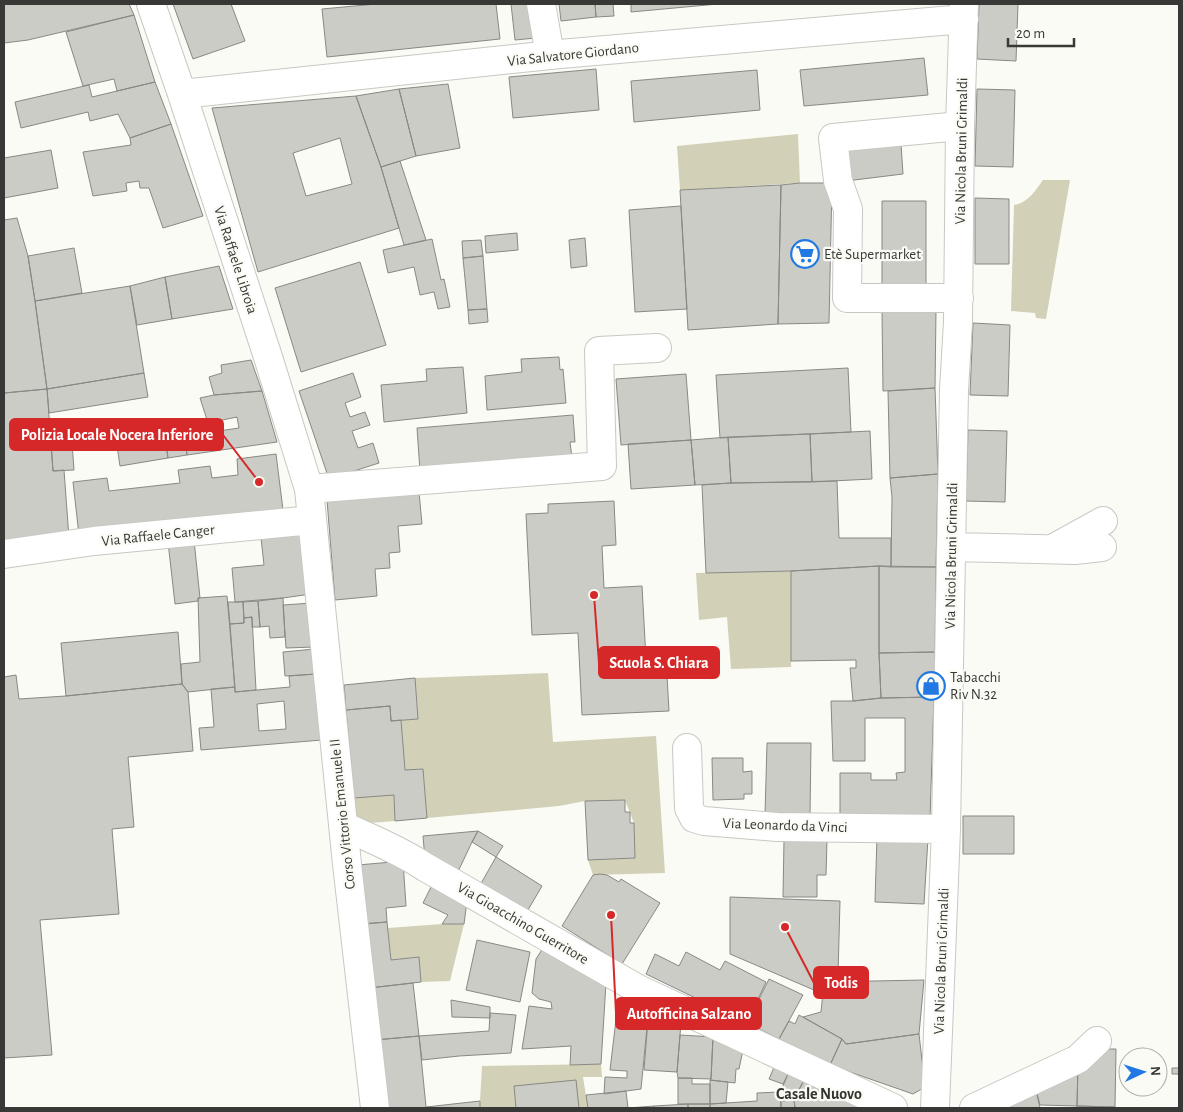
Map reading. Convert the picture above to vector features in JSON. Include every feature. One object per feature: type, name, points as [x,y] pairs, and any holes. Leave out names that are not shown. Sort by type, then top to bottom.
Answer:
[{"type":"street","name":"Via Raffaele Libroia","points":[[151,4],[268,357],[308,489],[312,520]]},
{"type":"street","points":[[541,4],[550,55]]},
{"type":"street","name":"Via Salvatore Giordano","points":[[182,94],[964,11]]},
{"type":"street","name":"Via Nicola Bruni Grimaldi","points":[[935,1108],[931,944],[946,828],[954,390],[959,298],[960,126],[964,11]]},
{"type":"street","points":[[959,298],[847,298],[848,210],[838,181],[833,138],[960,126]]},
{"type":"street","points":[[308,489],[602,466],[599,351],[657,348]]},
{"type":"street","name":"Via Raffaele Canger","points":[[4,554],[94,541],[312,520]]},
{"type":"street","name":"Corso Vittorio Emanuele II","points":[[312,520],[374,1108]]},
{"type":"street","points":[[952,547],[1052,549],[1103,534]]},
{"type":"street","name":"Via Leonardo da Vinci","points":[[687,748],[689,808],[694,818],[704,821],[777,827],[946,828]]},
{"type":"street","name":"Via Gioacchino Guerritore","points":[[344,826],[402,853],[638,989],[893,1108]]},
{"type":"street","points":[[974,1108],[1078,1059],[1097,1041]]},
{"type":"green space","points":[[798,134],[800,183],[680,190],[677,146]]},
{"type":"green space","points":[[1043,180],[1070,180],[1046,319],[1036,318],[1035,313],[1011,311],[1014,205],[1027,199]]},
{"type":"green space","points":[[791,571],[791,667],[731,669],[727,617],[699,620],[696,573]]},
{"type":"green space","points":[[548,673],[553,742],[656,736],[665,873],[593,875],[588,860],[635,858],[634,823],[625,800],[585,801],[559,806],[427,818],[423,769],[405,770],[401,720],[418,719],[415,678]]},
{"type":"green space","points":[[394,795],[395,821],[356,824],[354,798]]},
{"type":"green space","points":[[464,924],[450,981],[421,982],[419,957],[391,960],[388,928]]},
{"type":"green space","points":[[601,1064],[602,1077],[583,1077],[588,1108],[480,1108],[482,1066]]},
{"type":"building","points":[[129,4],[134,15],[28,40],[4,43],[4,5]]},
{"type":"building","points":[[173,4],[231,4],[245,41],[193,59]]},
{"type":"building","points":[[376,4],[496,4],[500,39],[327,57],[322,9]]},
{"type":"building","points":[[511,4],[532,4],[536,38],[515,40]]},
{"type":"building","points":[[559,4],[595,4],[596,17],[561,21]]},
{"type":"building","points":[[595,4],[613,4],[614,16],[596,17]]},
{"type":"building","points":[[631,4],[718,4],[631,12]]},
{"type":"building","points":[[979,4],[1018,4],[1016,61],[977,59]]},
{"type":"building","points":[[134,15],[155,82],[117,91],[114,79],[83,86],[66,32]]},
{"type":"building","points":[[924,58],[928,95],[804,106],[800,70]]},
{"type":"building","points":[[596,69],[599,110],[513,118],[509,77]]},
{"type":"building","points":[[757,70],[760,110],[634,122],[631,81]]},
{"type":"building","points":[[155,82],[171,124],[130,138],[118,114],[90,121],[88,112],[21,128],[15,102],[89,85],[92,97]]},
{"type":"building","points":[[448,84],[460,148],[416,156],[399,89]]},
{"type":"building","points":[[399,89],[416,156],[381,167],[356,96]]},
{"type":"building","points":[[977,89],[1015,90],[1013,167],[975,166]]},
{"type":"building","points":[[356,96],[381,167],[399,228],[258,272],[212,108]],"holes":[[[340,138],[352,184],[306,196],[293,153]]]},
{"type":"building","points":[[171,124],[203,216],[163,228],[149,188],[140,188],[139,181],[126,183],[127,191],[93,196],[83,152],[131,145],[130,138]]},
{"type":"building","points":[[901,144],[903,174],[846,181],[841,149]]},
{"type":"building","points":[[51,150],[58,188],[4,198],[4,158]]},
{"type":"building","points":[[400,161],[426,240],[404,245],[381,167]]},
{"type":"building","name":"Etè Supermarket","points":[[832,183],[829,323],[778,324],[781,185]]},
{"type":"building","points":[[781,185],[778,324],[688,330],[680,190]]},
{"type":"building","points":[[975,198],[1009,199],[1009,264],[975,264]]},
{"type":"building","points":[[882,201],[926,201],[926,286],[882,285]]},
{"type":"building","points":[[681,206],[687,309],[635,312],[629,210]]},
{"type":"building","points":[[17,218],[28,256],[47,389],[4,393],[4,220]]},
{"type":"building","points":[[517,233],[518,250],[486,253],[485,236]]},
{"type":"building","points":[[585,238],[587,266],[571,268],[569,240]]},
{"type":"building","points":[[432,239],[441,280],[444,279],[450,307],[438,309],[434,292],[420,295],[414,267],[388,273],[383,250]]},
{"type":"building","points":[[481,240],[483,256],[463,258],[462,241]]},
{"type":"building","points":[[74,248],[82,293],[35,301],[28,256]]},
{"type":"building","points":[[483,256],[487,309],[468,310],[463,258]]},
{"type":"building","points":[[360,262],[386,345],[301,372],[275,288]]},
{"type":"building","points":[[219,266],[233,309],[172,319],[165,277]]},
{"type":"building","points":[[165,277],[172,319],[137,325],[130,286]]},
{"type":"building","points":[[864,285],[936,309],[935,388],[883,391],[882,312],[863,312]]},
{"type":"building","points":[[130,286],[144,373],[47,389],[35,301]]},
{"type":"building","points":[[487,309],[488,322],[469,324],[468,310]]},
{"type":"building","points":[[973,323],[1010,325],[1008,396],[970,395]]},
{"type":"building","points":[[559,357],[560,370],[563,369],[566,403],[487,410],[485,376],[522,372],[521,359]]},
{"type":"building","points":[[251,360],[262,391],[214,395],[209,377],[222,373],[221,365]]},
{"type":"building","points":[[463,367],[467,413],[384,422],[381,385],[427,381],[426,369]]},
{"type":"building","points":[[848,368],[851,432],[720,438],[716,375]]},
{"type":"building","points":[[144,373],[148,397],[49,413],[47,389]]},
{"type":"building","points":[[353,373],[361,397],[345,403],[350,417],[365,412],[370,425],[352,431],[358,448],[373,443],[379,463],[329,479],[299,391]]},
{"type":"building","points":[[686,374],[691,440],[621,445],[616,379]]},
{"type":"building","points":[[935,388],[938,474],[890,478],[888,391]]},
{"type":"building","points":[[47,389],[53,471],[64,470],[69,538],[4,546],[4,393]]},
{"type":"building","points":[[262,391],[277,442],[187,455],[185,436],[239,428],[237,417],[208,423],[200,398]]},
{"type":"building","points":[[573,415],[575,442],[570,442],[572,458],[420,471],[417,428]]},
{"type":"building","points":[[71,429],[74,470],[53,471],[50,430]]},
{"type":"building","points":[[968,430],[1007,431],[1005,502],[966,501]]},
{"type":"building","points":[[164,431],[168,458],[120,466],[116,439]]},
{"type":"building","points":[[870,431],[872,479],[812,482],[810,434]]},
{"type":"building","points":[[184,433],[187,455],[168,458],[165,436]]},
{"type":"building","points":[[810,434],[812,482],[731,483],[728,437]]},
{"type":"building","points":[[728,437],[731,483],[695,485],[691,440]]},
{"type":"building","points":[[691,440],[695,485],[631,489],[628,444]]},
{"type":"building","points":[[276,454],[283,510],[79,535],[73,482],[107,478],[109,491],[180,483],[178,470],[210,466],[212,478],[238,475],[237,459]]},
{"type":"building","points":[[938,474],[936,567],[891,567],[892,497],[890,478]]},
{"type":"building","points":[[837,481],[839,538],[891,538],[891,567],[706,573],[702,485]]},
{"type":"building","points":[[419,492],[422,524],[398,526],[400,552],[389,553],[390,568],[375,569],[377,596],[335,600],[327,500]]},
{"type":"building","points":[[614,501],[616,545],[602,546],[604,588],[642,586],[646,659],[666,658],[669,711],[582,715],[578,633],[532,635],[526,514],[548,513],[548,504]]},
{"type":"building","points":[[305,534],[311,594],[235,602],[232,568],[264,565],[261,538]]},
{"type":"building","points":[[194,540],[200,598],[198,598],[198,601],[175,604],[168,542]]},
{"type":"building","points":[[879,566],[936,567],[935,652],[879,653]]},
{"type":"building","points":[[879,566],[881,698],[853,701],[850,668],[856,668],[856,660],[791,661],[791,571]]},
{"type":"building","points":[[227,596],[235,687],[188,692],[182,684],[181,664],[200,662],[198,598]]},
{"type":"building","points":[[283,598],[285,637],[270,638],[269,626],[260,627],[258,601]]},
{"type":"building","points":[[258,601],[260,627],[252,627],[252,617],[244,618],[243,602]]},
{"type":"building","points":[[228,602],[243,602],[244,623],[230,624]]},
{"type":"building","points":[[312,603],[314,647],[286,648],[283,605]]},
{"type":"building","points":[[252,617],[256,690],[235,692],[230,624],[244,623],[244,618]]},
{"type":"building","points":[[178,632],[182,684],[66,696],[61,643]]},
{"type":"building","points":[[315,649],[316,674],[285,676],[283,652]]},
{"type":"building","points":[[935,652],[934,697],[881,698],[879,653]]},
{"type":"building","points":[[316,674],[322,740],[201,750],[199,728],[214,727],[211,689],[235,687],[235,692],[290,687],[289,676]],"holes":[[[284,701],[286,729],[259,731],[257,704]]]},
{"type":"building","points":[[16,675],[19,699],[182,684],[188,692],[193,751],[128,757],[134,827],[112,829],[119,914],[40,920],[52,1055],[4,1058],[4,677]]},
{"type":"building","points":[[415,678],[418,719],[391,721],[390,706],[346,710],[344,685]]},
{"type":"building","points":[[934,697],[930,818],[840,818],[840,773],[871,773],[871,780],[897,780],[896,773],[905,772],[905,718],[865,718],[865,761],[833,761],[831,701]]},
{"type":"building","points":[[390,706],[391,721],[401,720],[405,770],[423,769],[427,818],[395,821],[394,795],[354,798],[346,710]]},
{"type":"building","points":[[767,743],[811,743],[810,816],[765,815]]},
{"type":"building","points":[[712,758],[743,758],[743,772],[752,771],[752,794],[744,794],[744,799],[713,800]]},
{"type":"building","points":[[625,800],[625,812],[630,812],[630,823],[634,823],[635,858],[588,860],[585,801]]},
{"type":"building","points":[[963,816],[1014,816],[1014,854],[963,854]]},
{"type":"building","points":[[478,831],[455,878],[425,859],[423,836]]},
{"type":"building","points":[[478,831],[503,846],[496,857],[472,842]]},
{"type":"building","points":[[877,836],[928,838],[924,904],[875,902]]},
{"type":"building","points":[[784,840],[827,840],[826,875],[817,875],[817,897],[783,897]]},
{"type":"building","points":[[496,857],[542,886],[525,915],[479,887]]},
{"type":"building","points":[[403,861],[406,906],[386,908],[387,922],[362,924],[358,865]]},
{"type":"building","points":[[593,875],[607,875],[619,882],[621,879],[660,903],[622,964],[562,926]]},
{"type":"building","points":[[433,883],[467,901],[464,924],[442,924],[448,915],[423,903]]},
{"type":"building","points":[[730,897],[840,901],[838,974],[822,973],[821,993],[730,954]]},
{"type":"building","points":[[387,922],[391,960],[419,957],[421,982],[369,988],[362,924]]},
{"type":"building","points":[[477,940],[530,952],[520,1002],[466,990]]},
{"type":"building","points":[[543,948],[606,983],[601,1064],[570,1065],[571,1046],[522,1049],[529,1006],[552,1009],[551,1002],[539,999],[532,993],[536,959]]},
{"type":"building","points":[[686,952],[720,970],[725,961],[766,982],[747,1023],[646,974],[655,954],[679,966]]},
{"type":"building","points":[[769,979],[803,995],[779,1039],[747,1023]]},
{"type":"building","points":[[924,980],[919,1034],[846,1044],[842,1039],[803,1017],[821,1012],[824,982]]},
{"type":"building","points":[[413,983],[419,1036],[375,1040],[369,988]]},
{"type":"building","points":[[451,1000],[490,1007],[490,1018],[452,1017]]},
{"type":"building","points":[[618,1003],[649,1007],[641,1089],[604,1094],[605,1077],[627,1078],[627,1071],[610,1070]]},
{"type":"building","points":[[490,1013],[516,1015],[511,1053],[422,1060],[419,1036],[489,1031]]},
{"type":"building","points":[[799,1015],[842,1039],[830,1065],[779,1039],[789,1021],[795,1024]]},
{"type":"building","points":[[648,1020],[681,1023],[677,1072],[644,1070]]},
{"type":"building","points":[[919,1034],[925,1087],[913,1094],[830,1065],[842,1039],[846,1044]]},
{"type":"building","points":[[680,1035],[713,1037],[711,1079],[678,1078]]},
{"type":"building","points":[[419,1036],[426,1107],[480,1101],[480,1108],[382,1108],[375,1040]]},
{"type":"building","points":[[713,1037],[743,1050],[739,1069],[736,1069],[735,1083],[710,1080]]},
{"type":"building","points":[[1104,1049],[1116,1049],[1115,1107],[1077,1106],[1078,1064]]},
{"type":"building","points":[[1078,1064],[1077,1106],[1040,1105],[1035,1086]]},
{"type":"building","points":[[775,1065],[789,1072],[783,1084],[769,1079]]},
{"type":"building","points":[[1172,1068],[1179,1068],[1179,1074],[1172,1074]]},
{"type":"building","points":[[789,1072],[804,1080],[796,1095],[782,1088]]},
{"type":"building","points":[[678,1078],[692,1078],[692,1084],[710,1084],[710,1104],[678,1104]]},
{"type":"building","points":[[576,1080],[579,1108],[516,1108],[514,1086]]},
{"type":"building","points":[[710,1080],[728,1082],[726,1103],[710,1104]]},
{"type":"building","points":[[804,1080],[864,1108],[795,1108],[794,1100]]},
{"type":"building","points":[[1035,1086],[1040,1108],[983,1108]]},
{"type":"building","points":[[626,1091],[628,1108],[588,1108],[586,1095]]},
{"type":"building","points":[[780,1092],[781,1108],[710,1108],[710,1104],[757,1101],[757,1093]]},
{"type":"building","points":[[794,1100],[795,1108],[781,1108],[781,1101]]},
{"type":"building","points":[[688,1104],[710,1104],[710,1108],[688,1108]]},
{"type":"building","points":[[688,1104],[688,1108],[654,1108],[654,1106]]},
{"type":"building","points":[[654,1106],[654,1108],[628,1108]]},
{"type":"building","points":[[1077,1106],[1115,1107],[1115,1108],[1077,1108]]},
{"type":"place","name":"Etè Supermarket","points":[[805,254]]},
{"type":"place","name":"Polizia Locale Nocera Inferiore","points":[[259,482]]},
{"type":"place","name":"Scuola S. Chiara","points":[[594,595]]},
{"type":"place","name":"Tabacchi Riv N.32","points":[[931,686]]},
{"type":"place","name":"Autofficina Salzano","points":[[611,915]]},
{"type":"place","name":"Todis","points":[[785,927]]},
{"type":"district","name":"Casale Nuovo","points":[[819,1093]]}]
